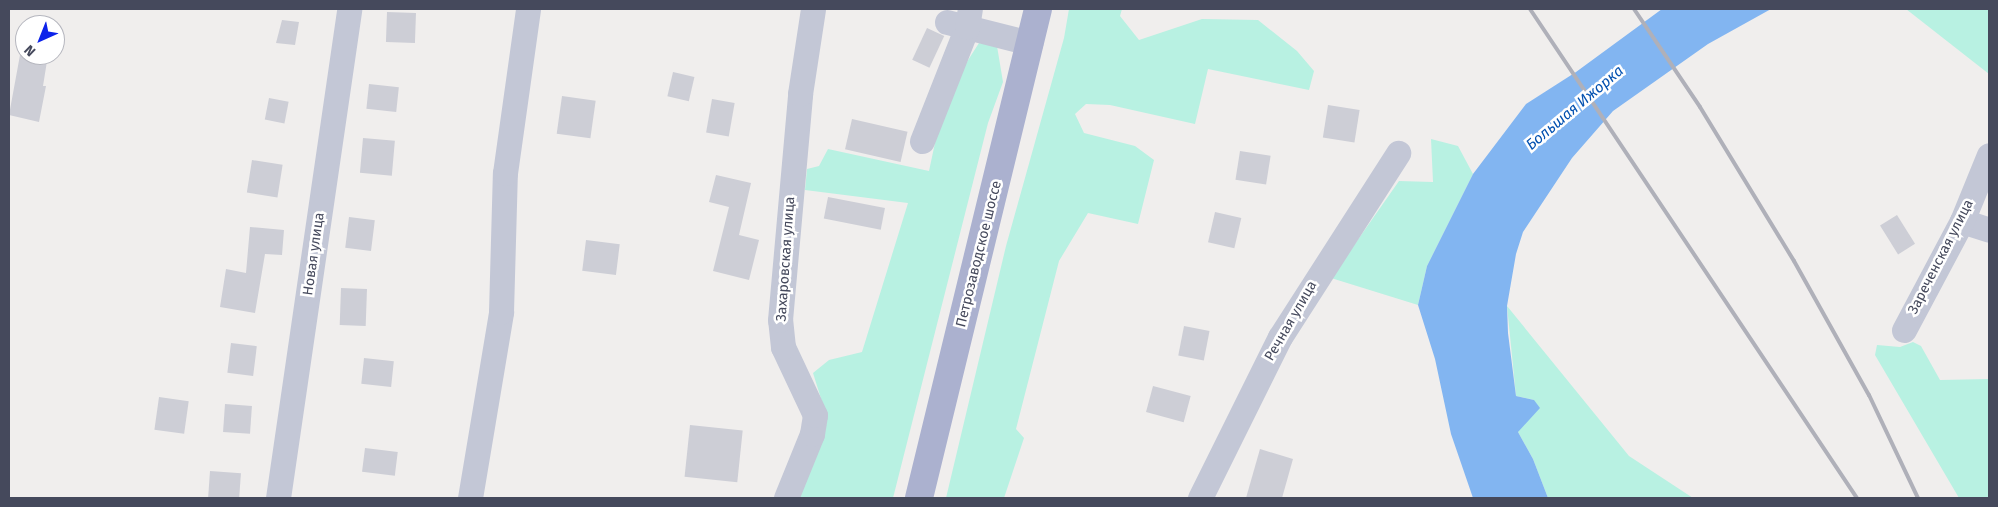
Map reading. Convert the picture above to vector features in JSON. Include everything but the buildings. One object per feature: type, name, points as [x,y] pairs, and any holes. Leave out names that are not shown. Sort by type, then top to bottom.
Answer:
[{"type":"main road","name":"Петрозаводское шоссе","points":[[919,498],[1038,9]]},
{"type":"street","name":"Новая улица","points":[[278,498],[349,9]]},
{"type":"street","points":[[470,498],[501,312],[505,173],[528,9]]},
{"type":"street","name":"Захаровская улица","points":[[786,498],[812,434],[814,415],[783,347],[780,320],[800,94],[813,9]]},
{"type":"street","points":[[922,141],[961,19],[1030,43]]},
{"type":"street","name":"Речная улица","points":[[1200,498],[1280,337],[1398,153]]},
{"type":"street","name":"Зареченская улица","points":[[1904,330],[1962,221],[1989,155]]},
{"type":"street","points":[[1962,221],[1989,230]]},
{"type":"green space","points":[[1069,9],[1122,9],[1120,16],[1139,40],[1202,19],[1258,20],[1297,51],[1314,71],[1309,90],[1208,69],[1195,124],[1110,105],[1086,104],[1075,114],[1084,133],[1135,146],[1154,160],[1138,224],[1088,213],[1059,261],[1016,429],[1024,438],[1004,498],[946,498],[1006,246],[1064,38]]},
{"type":"green space","points":[[1906,9],[1989,9],[1989,74]]},
{"type":"green space","points":[[979,43],[997,46],[1003,82],[988,123],[893,498],[796,498],[823,405],[813,373],[829,360],[862,352],[908,203],[805,190],[807,169],[819,166],[828,149],[929,171],[945,96]]},
{"type":"green space","points":[[1431,139],[1458,146],[1473,174],[1427,266],[1418,305],[1331,278],[1399,181],[1433,182]]},
{"type":"green space","points":[[1507,306],[1629,456],[1693,498],[1548,498],[1533,459],[1518,432],[1534,400],[1516,396]]},
{"type":"green space","points":[[1913,342],[1921,346],[1940,380],[1989,379],[1989,498],[1959,498],[1875,355],[1877,345],[1900,347]]},
{"type":"water","name":"Большая Ижорка","points":[[1662,9],[1771,9],[1708,44],[1613,111],[1572,158],[1523,232],[1516,254],[1507,306],[1508,333],[1516,396],[1534,400],[1540,408],[1518,432],[1533,459],[1548,498],[1473,498],[1451,434],[1435,359],[1418,305],[1427,266],[1473,174],[1526,104],[1576,72]]},
{"type":"railway","points":[[1530,9],[1857,498]]},
{"type":"railway","points":[[1634,9],[1700,107],[1794,261],[1869,395],[1918,498]]}]
